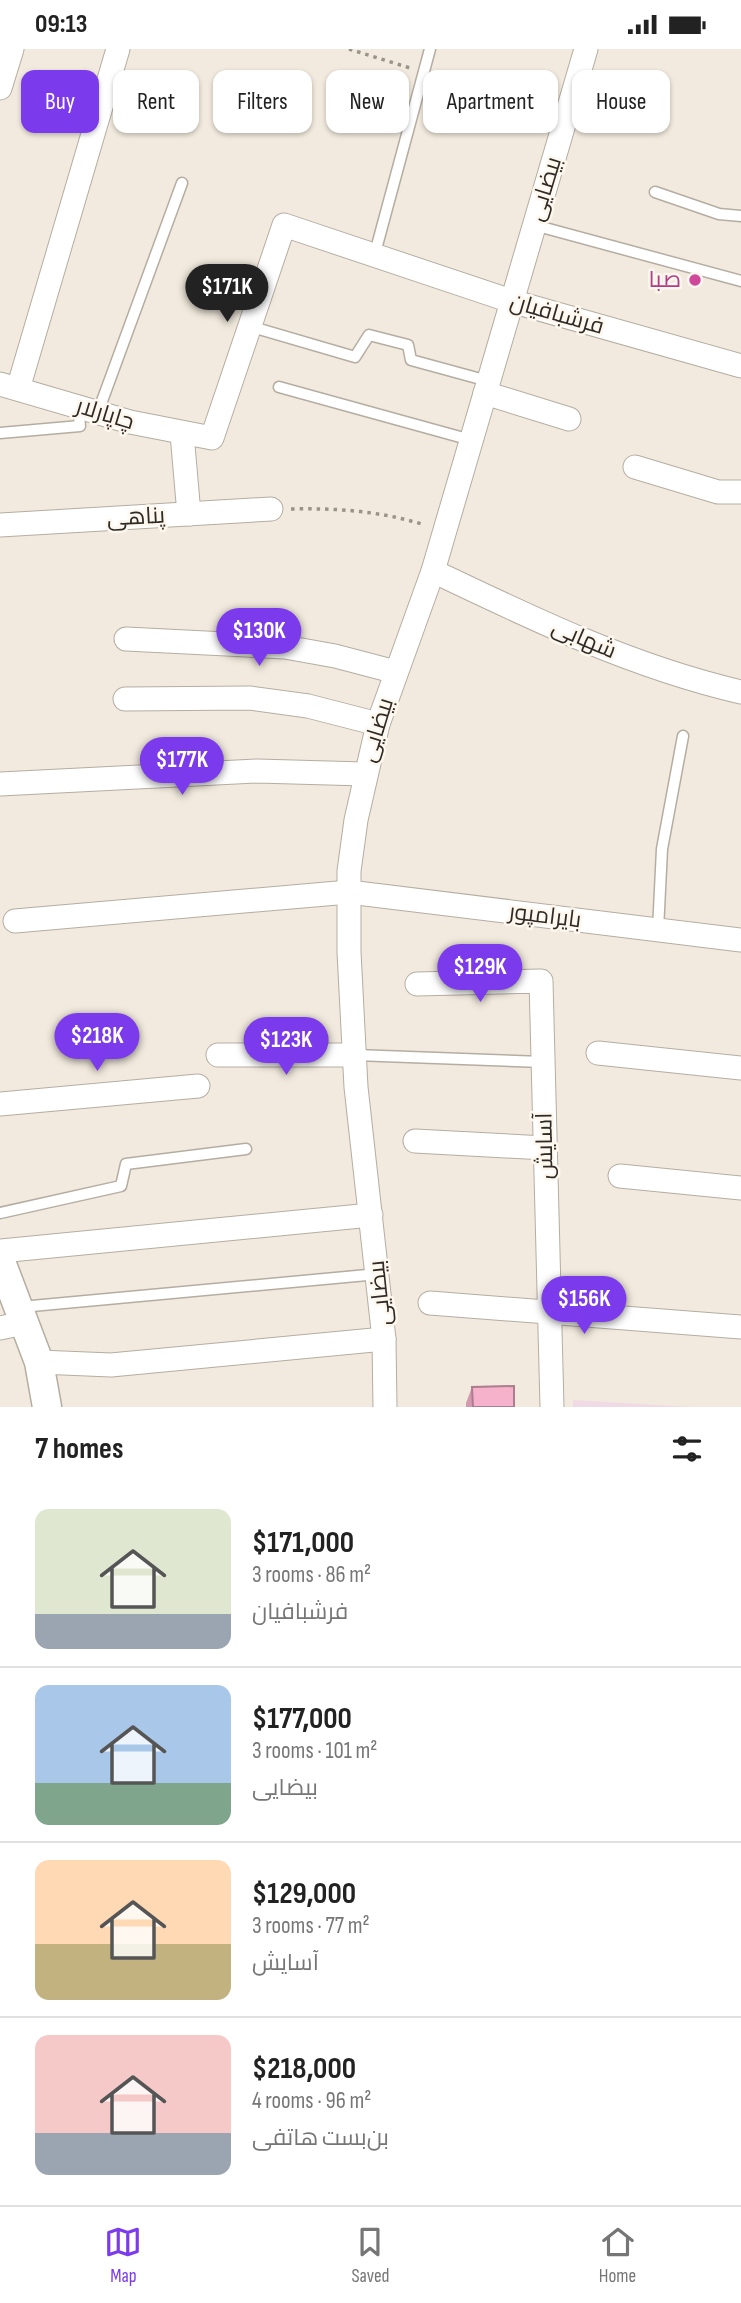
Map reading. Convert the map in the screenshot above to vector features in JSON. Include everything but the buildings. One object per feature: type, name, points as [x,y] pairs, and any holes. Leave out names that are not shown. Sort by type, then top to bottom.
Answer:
[{"type":"street","points":[[0,88],[12,49]]},
{"type":"street","points":[[9,387],[118,49]]},
{"type":"street","name":"بیضایی","points":[[384,1407],[384,1339],[379,1274],[355,1055],[349,871],[364,774],[378,724],[433,571],[586,49]]},
{"type":"street","name":"فرشبافیان","points":[[249,326],[284,225],[375,253],[511,301],[741,366]]},
{"type":"street","name":"چاپارلار","points":[[9,387],[181,434],[212,438],[249,326]]},
{"type":"street","points":[[487,387],[569,419]]},
{"type":"street","points":[[181,434],[189,514]]},
{"type":"street","points":[[635,467],[718,492],[741,492]]},
{"type":"street","name":"پناهی","points":[[0,525],[271,509]]},
{"type":"street","name":"شهابی","points":[[433,571],[597,646],[656,669],[741,692]]},
{"type":"street","points":[[126,639],[285,647],[396,672]]},
{"type":"street","points":[[124,699],[250,698],[308,706],[378,724]]},
{"type":"street","points":[[0,785],[257,771],[364,774]]},
{"type":"street","name":"بایرامپور","points":[[15,921],[349,892],[741,940]]},
{"type":"street","name":"آسایش","points":[[417,984],[541,981],[552,1407]]},
{"type":"street","points":[[598,1053],[741,1068]]},
{"type":"street","points":[[218,1055],[355,1055]]},
{"type":"street","points":[[0,1104],[198,1086]]},
{"type":"street","points":[[415,1141],[545,1148]]},
{"type":"street","points":[[620,1175],[741,1188]]},
{"type":"street","points":[[0,1251],[372,1215]]},
{"type":"street","points":[[0,1259],[14,1320],[38,1363],[47,1407]]},
{"type":"street","points":[[430,1304],[741,1327]]},
{"type":"street","points":[[38,1363],[147,1362],[384,1339]]},
{"type":"lane","points":[[425,70],[430,49]]},
{"type":"lane","points":[[375,253],[423,76]]},
{"type":"lane","points":[[0,433],[80,426],[181,183]]},
{"type":"lane","points":[[655,192],[719,213],[741,216]]},
{"type":"lane","points":[[534,225],[741,281]]},
{"type":"lane","points":[[249,326],[355,358],[369,335],[408,345],[411,360],[487,387]]},
{"type":"lane","points":[[279,387],[471,440]]},
{"type":"lane","points":[[658,930],[662,849],[683,736]]},
{"type":"lane","points":[[355,1055],[543,1062]]},
{"type":"lane","points":[[0,1213],[121,1186],[126,1164],[246,1149]]},
{"type":"lane","points":[[14,1320],[379,1274]]},
{"type":"path","points":[[349,49],[423,72]]},
{"type":"path","points":[[271,509],[337,508],[385,513],[445,531]]},
{"type":"shaded area","points":[[573,1400],[692,1407],[573,1407]]},
{"type":"place","name":"صبا","points":[[695,280]]}]
